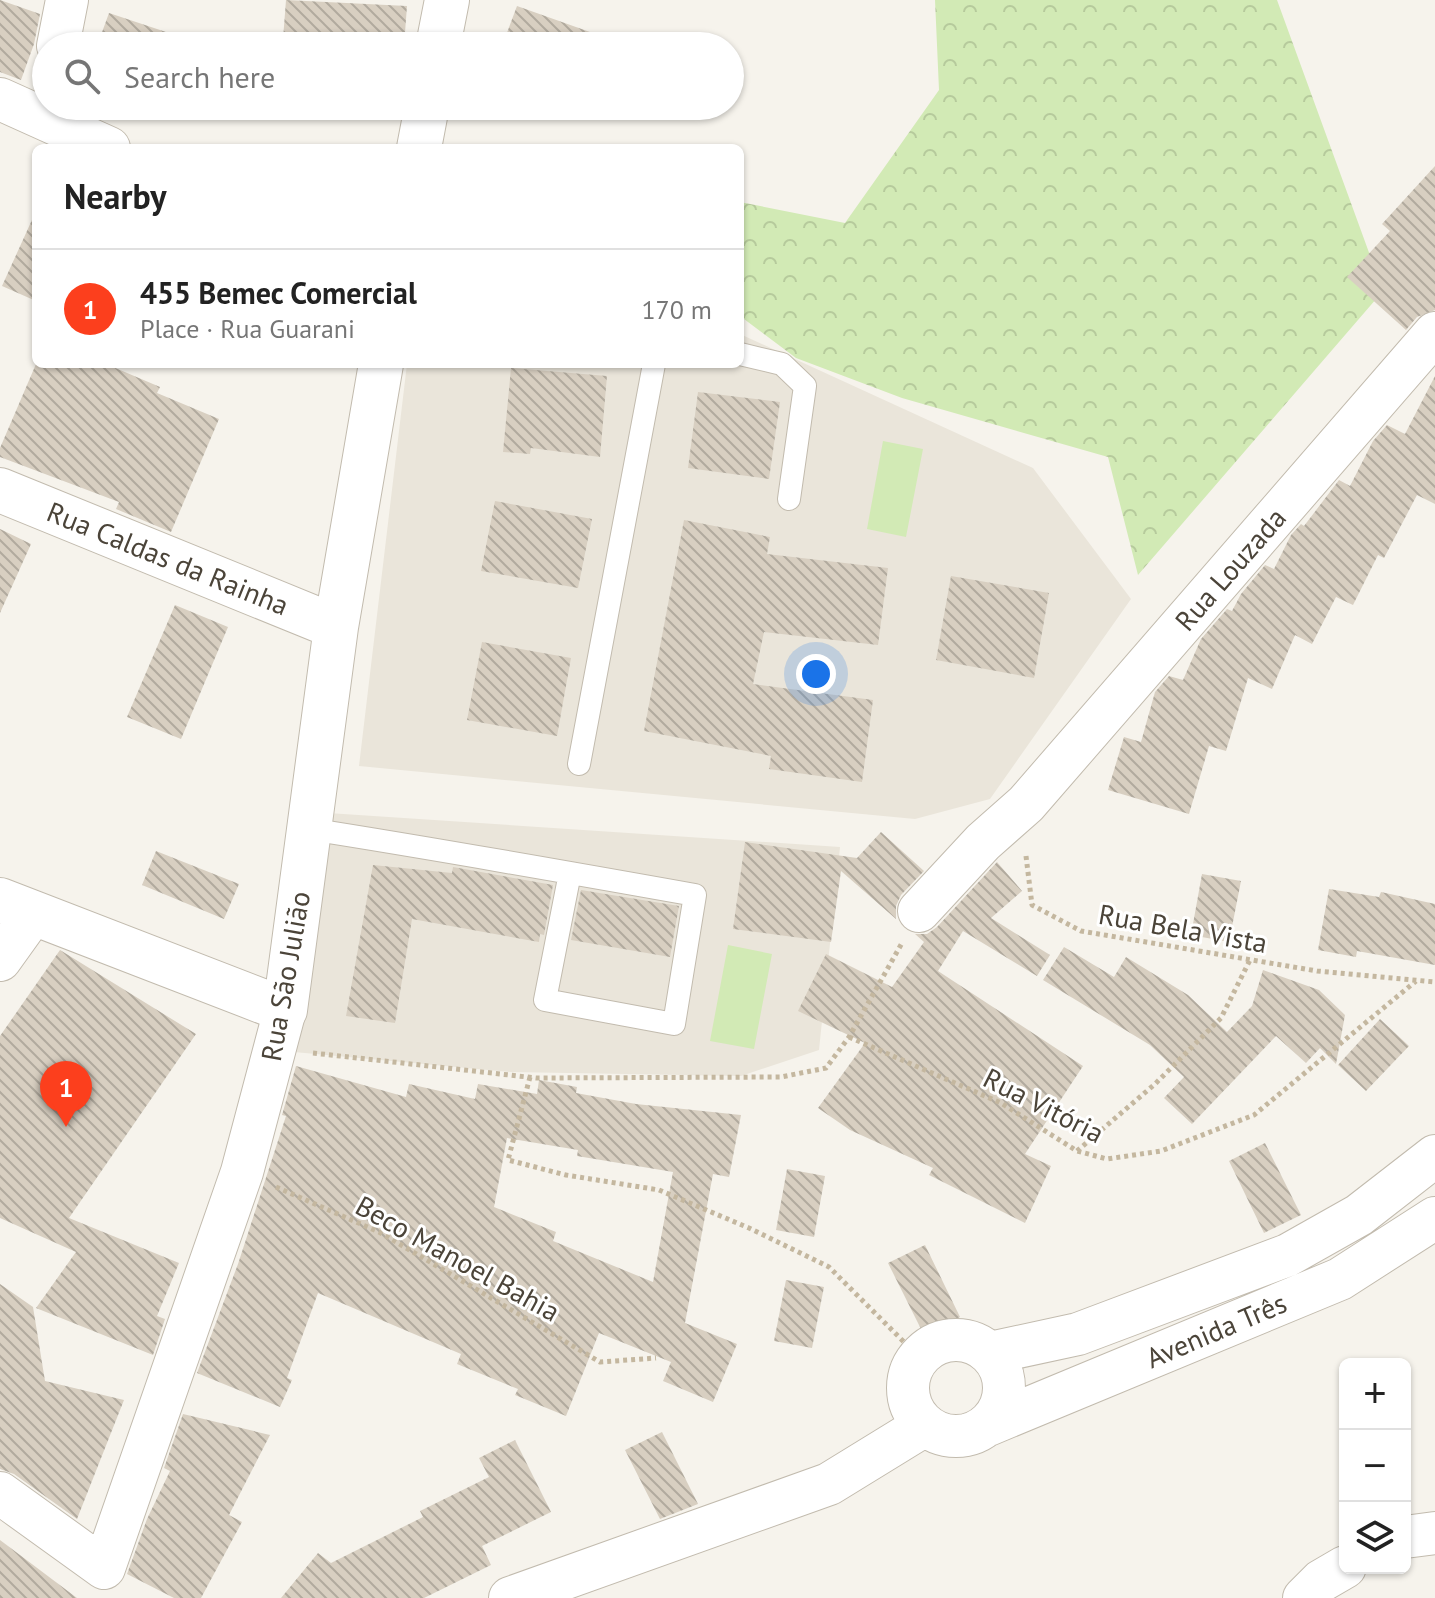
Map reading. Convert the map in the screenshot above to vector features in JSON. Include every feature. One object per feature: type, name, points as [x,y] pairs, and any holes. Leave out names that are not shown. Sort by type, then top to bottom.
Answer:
[{"type":"street","points":[[61,32],[67,0]]},
{"type":"street","points":[[441,32],[447,0]]},
{"type":"street","points":[[0,99],[32,108]]},
{"type":"street","points":[[60,120],[102,144]]},
{"type":"street","points":[[420,144],[424,120]]},
{"type":"street","name":"Rua Louzada","points":[[919,911],[983,842],[1026,804],[1435,333]]},
{"type":"street","name":"Rua São Julião","points":[[0,1493],[104,1568],[242,1172],[281,1030],[336,627],[380,368]]},
{"type":"street","name":"Rua Caldas da Rainha","points":[[0,490],[336,627]]},
{"type":"street","points":[[0,960],[16,907],[281,1030]]},
{"type":"street","name":"Avenida Três","points":[[919,1357],[931,1346],[962,1340],[990,1353],[1078,1334],[1288,1255],[1359,1215],[1435,1156]]},
{"type":"street","name":"Avenida Três","points":[[925,1425],[940,1434],[956,1437],[978,1432],[988,1425],[1340,1279],[1435,1218]]},
{"type":"street","points":[[988,1425],[1004,1398],[1005,1382],[990,1353]]},
{"type":"street","points":[[510,1598],[829,1484],[925,1425],[909,1401],[907,1385],[919,1357]]},
{"type":"street","points":[[1411,1536],[1435,1533]]},
{"type":"street","points":[[1304,1598],[1321,1581],[1339,1570]]},
{"type":"lane","points":[[744,355],[782,364],[805,386],[789,499]]},
{"type":"lane","points":[[579,764],[653,368]]},
{"type":"lane","points":[[309,829],[570,873],[695,895],[674,1024],[545,1000],[570,873]]},
{"type":"path","name":"Rua Bela Vista","points":[[1026,804],[1023,827],[1032,905],[1081,931],[1250,960],[1435,982]]},
{"type":"path","points":[[281,1030],[530,1077],[781,1077],[826,1068],[849,1037],[919,911]]},
{"type":"path","points":[[1077,1151],[1155,1084],[1221,1018],[1250,960]]},
{"type":"path","name":"Rua Vitória","points":[[849,1037],[1001,1103],[1077,1151],[1107,1159],[1161,1151],[1254,1115],[1416,981]]},
{"type":"path","points":[[530,1077],[508,1160],[566,1175],[659,1190],[749,1228],[829,1267],[919,1357]]},
{"type":"path","name":"Beco Manoel Bahia","points":[[242,1172],[379,1232],[600,1362],[656,1358]]},
{"type":"shaded area","points":[[744,336],[1033,468],[1131,599],[990,799],[915,819],[359,766],[407,368],[744,368]]},
{"type":"shaded area","points":[[328,813],[840,847],[819,1050],[741,1076],[511,1072],[294,1052]]},
{"type":"green space","points":[[935,0],[1277,0],[1383,291],[1138,575],[1108,457],[902,398],[796,358],[744,319],[744,203],[845,223],[939,90]]},
{"type":"green space","points":[[883,441],[923,449],[906,537],[867,529]]},
{"type":"green space","points":[[728,945],[772,954],[754,1049],[710,1041]]},
{"type":"building","points":[[0,0],[40,14],[36,32],[32,32],[32,50],[21,80],[0,72]]},
{"type":"building","points":[[286,0],[407,6],[405,32],[284,32]]},
{"type":"building","points":[[517,6],[590,32],[507,32]]},
{"type":"building","points":[[109,13],[166,32],[102,32]]},
{"type":"building","points":[[1435,166],[1435,310],[1417,317],[1406,330],[1347,277],[1390,231],[1382,224]]},
{"type":"building","points":[[32,220],[32,299],[2,286]]},
{"type":"building","points":[[34,368],[115,368],[160,387],[157,393],[219,419],[171,532],[116,509],[119,502],[0,457],[0,448]]},
{"type":"building","points":[[511,368],[607,376],[600,457],[531,448],[530,454],[503,452]]},
{"type":"building","points":[[1435,376],[1435,504],[1417,495],[1384,558],[1378,555],[1353,605],[1336,597],[1312,644],[1295,635],[1272,689],[1248,678],[1226,751],[1209,746],[1189,814],[1108,790],[1124,737],[1141,742],[1155,692],[1169,676],[1183,680],[1201,639],[1227,609],[1232,611],[1241,594],[1265,565],[1274,569],[1291,535],[1301,524],[1304,526],[1339,480],[1350,486],[1373,441],[1387,425],[1405,434]]},
{"type":"building","points":[[698,392],[780,402],[769,479],[688,468]]},
{"type":"building","points":[[495,501],[592,519],[578,588],[481,571]]},
{"type":"building","points":[[684,520],[770,537],[767,554],[888,568],[878,645],[764,632],[753,684],[873,700],[862,782],[769,769],[771,756],[644,731]]},
{"type":"building","points":[[0,529],[31,544],[0,613]]},
{"type":"building","points":[[951,576],[1049,593],[1034,678],[936,660]]},
{"type":"building","points":[[175,605],[228,627],[181,739],[127,717]]},
{"type":"building","points":[[482,642],[571,658],[557,736],[467,720]]},
{"type":"building","points":[[881,832],[924,871],[901,895],[896,906],[896,919],[841,871],[831,942],[733,929],[745,842],[857,858]]},
{"type":"building","points":[[156,851],[239,884],[224,919],[142,885]]},
{"type":"building","points":[[997,862],[1022,891],[991,918],[1050,955],[1037,976],[963,931],[938,971],[1083,1066],[1025,1154],[1051,1166],[1025,1223],[929,1175],[933,1168],[850,1130],[818,1108],[865,1043],[798,1011],[826,954],[892,987],[924,942],[915,934],[927,934],[937,927]]},
{"type":"building","points":[[373,865],[452,873],[453,867],[553,885],[544,935],[540,934],[539,942],[412,919],[395,1023],[346,1016]]},
{"type":"building","points":[[1202,874],[1241,881],[1229,942],[1191,935]]},
{"type":"building","points":[[1329,889],[1379,897],[1381,892],[1435,904],[1435,965],[1357,951],[1356,957],[1318,950]]},
{"type":"building","points":[[581,890],[679,906],[670,957],[571,940]]},
{"type":"building","points":[[1064,947],[1114,977],[1126,957],[1188,995],[1227,1032],[1252,1006],[1263,970],[1319,990],[1345,1015],[1336,1064],[1320,1048],[1306,1063],[1276,1036],[1192,1124],[1164,1098],[1184,1077],[1150,1045],[1043,980]]},
{"type":"building","points":[[60,950],[196,1034],[69,1218],[179,1263],[157,1316],[165,1319],[153,1355],[36,1308],[76,1252],[0,1218],[0,1036]]},
{"type":"building","points":[[1380,1019],[1409,1046],[1366,1091],[1338,1065]]},
{"type":"building","points":[[296,1066],[406,1097],[409,1084],[475,1099],[478,1084],[537,1094],[539,1080],[577,1087],[576,1093],[636,1104],[741,1115],[729,1177],[713,1174],[685,1323],[737,1344],[713,1402],[663,1381],[671,1362],[599,1333],[566,1416],[515,1395],[518,1389],[457,1364],[461,1354],[318,1293],[287,1378],[292,1380],[280,1407],[197,1373],[238,1264],[286,1116],[282,1115]],"holes":[[[507,1138],[578,1150],[577,1156],[673,1172],[653,1282],[553,1241],[556,1232],[494,1207]]]},
{"type":"building","points":[[1265,1143],[1301,1215],[1264,1233],[1229,1161]]},
{"type":"building","points":[[787,1169],[825,1176],[814,1237],[776,1230]]},
{"type":"building","points":[[925,1245],[960,1317],[924,1335],[888,1263]]},
{"type":"building","points":[[786,1280],[824,1287],[812,1348],[774,1341]]},
{"type":"building","points":[[0,1284],[33,1307],[45,1381],[124,1400],[77,1519],[14,1474],[0,1469]]},
{"type":"building","points":[[183,1414],[270,1435],[229,1515],[242,1522],[201,1598],[174,1598],[127,1574],[147,1519],[170,1471],[164,1468]]},
{"type":"building","points":[[662,1432],[698,1504],[660,1519],[625,1450]]},
{"type":"building","points":[[515,1440],[551,1512],[482,1546],[491,1565],[424,1598],[281,1598],[318,1553],[331,1563],[423,1517],[420,1511],[489,1477],[479,1458]]},
{"type":"building","points":[[0,1540],[77,1598],[0,1598]]},
{"type":"place","name":"455 Bemec Comercial","points":[[66,1127]]}]
